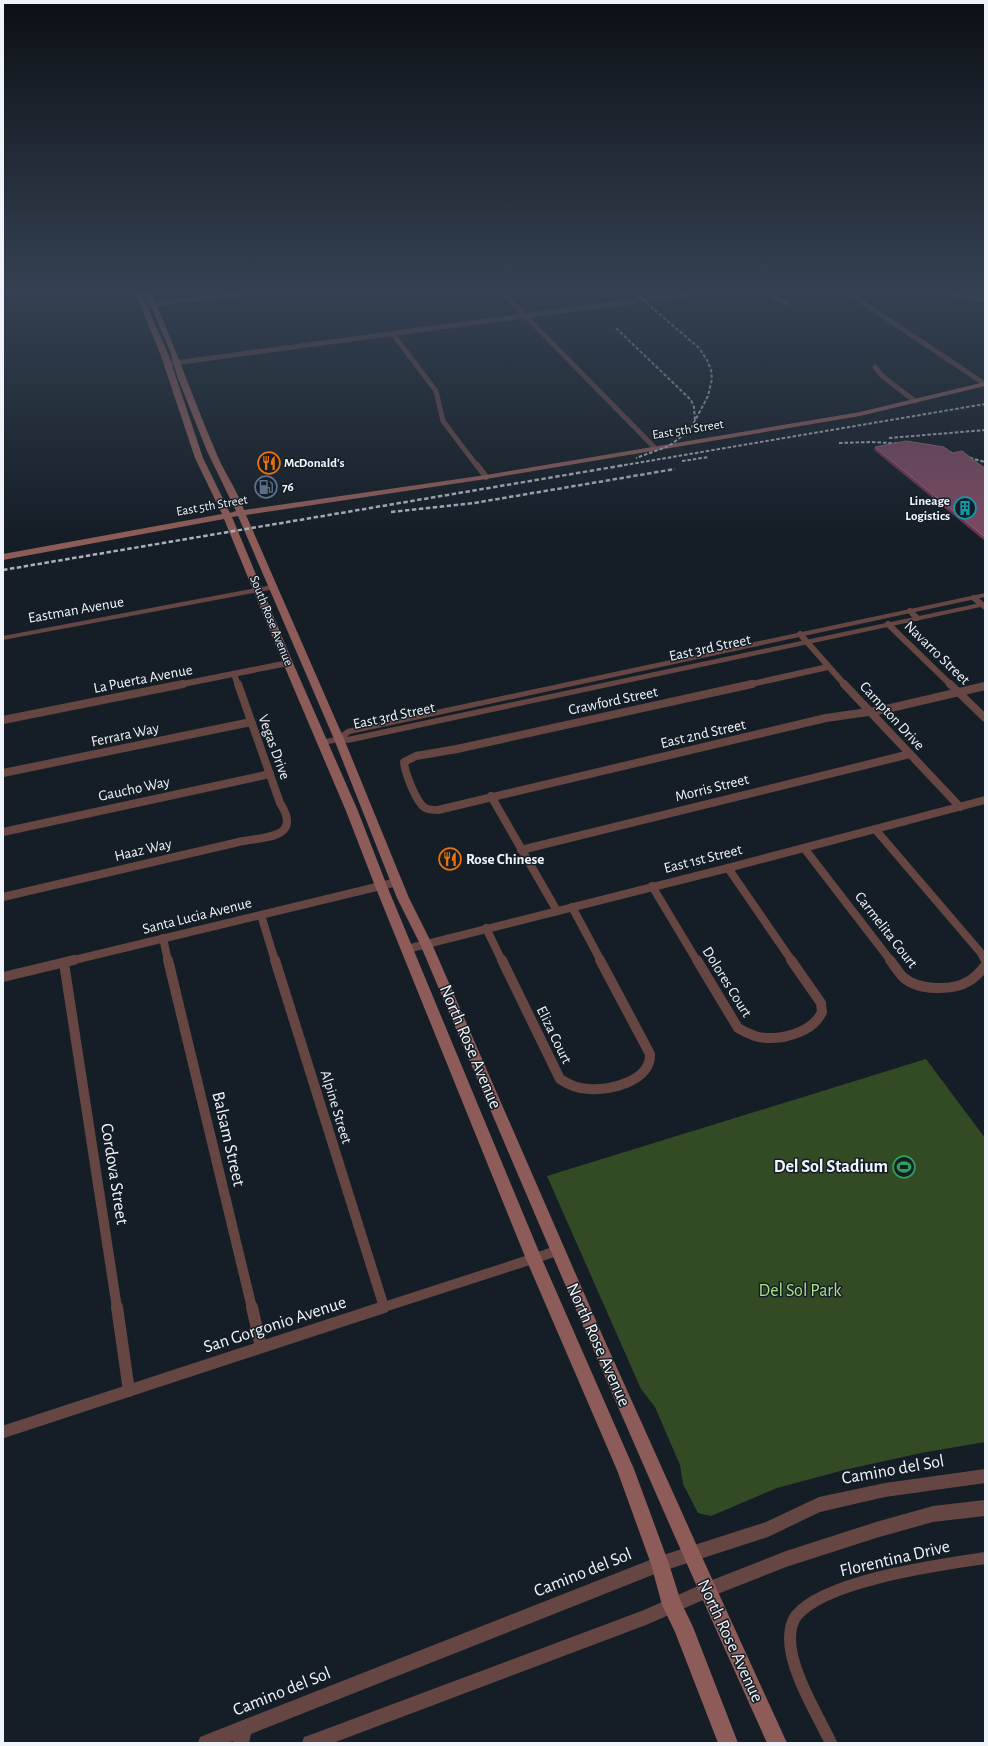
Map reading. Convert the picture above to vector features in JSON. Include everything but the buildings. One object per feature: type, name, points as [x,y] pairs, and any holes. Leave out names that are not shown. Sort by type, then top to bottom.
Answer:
[{"type":"main road","name":"South Rose Avenue","points":[[170,373],[200,461],[228,518],[288,663],[352,811],[407,949]]},
{"type":"main road","name":"South Rose Avenue","points":[[181,373],[211,452],[242,516],[339,739],[397,882],[426,944]]},
{"type":"main road","name":"East 5th Street","points":[[3,557],[332,499],[486,477],[860,414],[985,384]]},
{"type":"main road","points":[[186,422],[197,431],[205,450],[211,452]]},
{"type":"main road","points":[[352,811],[361,815],[378,856],[388,859]]},
{"type":"main road","name":"North Rose Avenue","points":[[426,944],[557,1251],[690,1553],[777,1743]]},
{"type":"main road","name":"North Rose Avenue","points":[[407,949],[534,1258],[625,1469],[660,1564],[672,1605],[683,1627],[728,1743]]},
{"type":"street","points":[[423,373],[439,397],[443,422],[486,477]]},
{"type":"street","points":[[582,373],[655,448]]},
{"type":"street","points":[[880,373],[915,401]]},
{"type":"street","points":[[969,373],[985,384]]},
{"type":"street","name":"Eastman Avenue","points":[[3,638],[154,610],[167,610],[273,589]]},
{"type":"street","name":"East 3rd Street","points":[[339,739],[347,732],[985,595]]},
{"type":"street","points":[[974,598],[984,605]]},
{"type":"street","name":"East 3rd Street","points":[[339,739],[348,740],[806,641],[984,605]]},
{"type":"street","points":[[910,611],[917,618]]},
{"type":"street","name":"Navarro Street","points":[[888,624],[985,718]]},
{"type":"street","name":"Campton Drive","points":[[800,634],[828,667],[960,807]]},
{"type":"street","name":"La Puerta Avenue","points":[[3,720],[288,663]]},
{"type":"street","name":"Crawford Street","points":[[428,809],[419,801],[405,771],[404,762],[416,756],[464,747],[828,667]]},
{"type":"street","name":"Vegas Drive","points":[[234,674],[280,803],[288,818],[287,828]]},
{"type":"street","name":"East 2nd Street","points":[[428,809],[438,810],[826,718],[870,711],[985,686]]},
{"type":"street","name":"Ferrara Way","points":[[3,773],[251,722]]},
{"type":"street","points":[[323,742],[339,739]]},
{"type":"street","name":"Morris Street","points":[[521,850],[910,754]]},
{"type":"street","name":"Gaucho Way","points":[[3,832],[270,774]]},
{"type":"street","points":[[492,796],[521,850],[557,911]]},
{"type":"street","name":"East 1st Street","points":[[407,949],[728,868],[985,800]]},
{"type":"street","name":"Haaz Way","points":[[3,897],[236,843],[277,835],[287,828]]},
{"type":"street","points":[[875,829],[981,953],[985,960]]},
{"type":"street","name":"Carmelita Court","points":[[804,848],[904,978],[915,984],[927,987],[948,988],[972,981],[981,973],[985,966]]},
{"type":"street","name":"Dolores Court","points":[[652,886],[738,1028],[750,1035],[766,1037],[778,1037],[798,1032],[819,1018],[822,1013],[821,1003],[728,868]]},
{"type":"street","name":"Santa Lucia Avenue","points":[[3,977],[397,882]]},
{"type":"street","name":"Eliza Court","points":[[486,928],[560,1079],[572,1086],[584,1089],[608,1088],[622,1084],[641,1073],[649,1065],[651,1060],[650,1054],[572,907]]},
{"type":"street","name":"Alpine Street","points":[[261,915],[384,1307]]},
{"type":"street","name":"Balsam Street","points":[[163,938],[261,1347]]},
{"type":"street","name":"Cordova Street","points":[[64,963],[129,1391]]},
{"type":"street","name":"San Gorgonio Avenue","points":[[3,1432],[557,1251]]},
{"type":"street","name":"Camino del Sol","points":[[206,1743],[242,1736],[660,1564],[690,1553],[768,1529],[819,1505],[885,1490],[985,1476]]},
{"type":"street","points":[[310,1743],[521,1664],[786,1559],[876,1530],[933,1514],[985,1508]]},
{"type":"street","name":"Florentina Drive","points":[[831,1743],[793,1664],[790,1652],[790,1637],[792,1623],[796,1616],[810,1603],[833,1592],[863,1582],[941,1565],[985,1558]]},
{"type":"green space","name":"Del Sol Park","points":[[926,1059],[985,1138],[985,1442],[921,1453],[844,1470],[777,1488],[711,1516],[698,1513],[683,1484],[680,1465],[655,1407],[641,1389],[547,1176]]},
{"type":"railway","points":[[663,373],[691,400],[694,407],[695,421]]},
{"type":"railway","points":[[695,421],[708,396],[712,379],[711,373]]},
{"type":"railway","points":[[619,466],[985,404]]},
{"type":"railway","points":[[636,458],[669,446],[690,430],[695,421]]},
{"type":"railway","points":[[889,438],[985,430]]},
{"type":"railway","points":[[839,443],[871,442],[907,444]]},
{"type":"railway","points":[[938,449],[985,462]]},
{"type":"railway","points":[[682,461],[709,457]]},
{"type":"railway","points":[[3,570],[625,465]]},
{"type":"railway","points":[[391,512],[474,503],[675,469]]},
{"type":"place","name":"McDonald's","points":[[269,463]]},
{"type":"place","name":"76","points":[[266,487]]},
{"type":"place","name":"Lineage Logistics","points":[[965,508]]},
{"type":"place","name":"Rose Chinese","points":[[450,859]]},
{"type":"place","name":"Del Sol Stadium","points":[[904,1167]]}]
